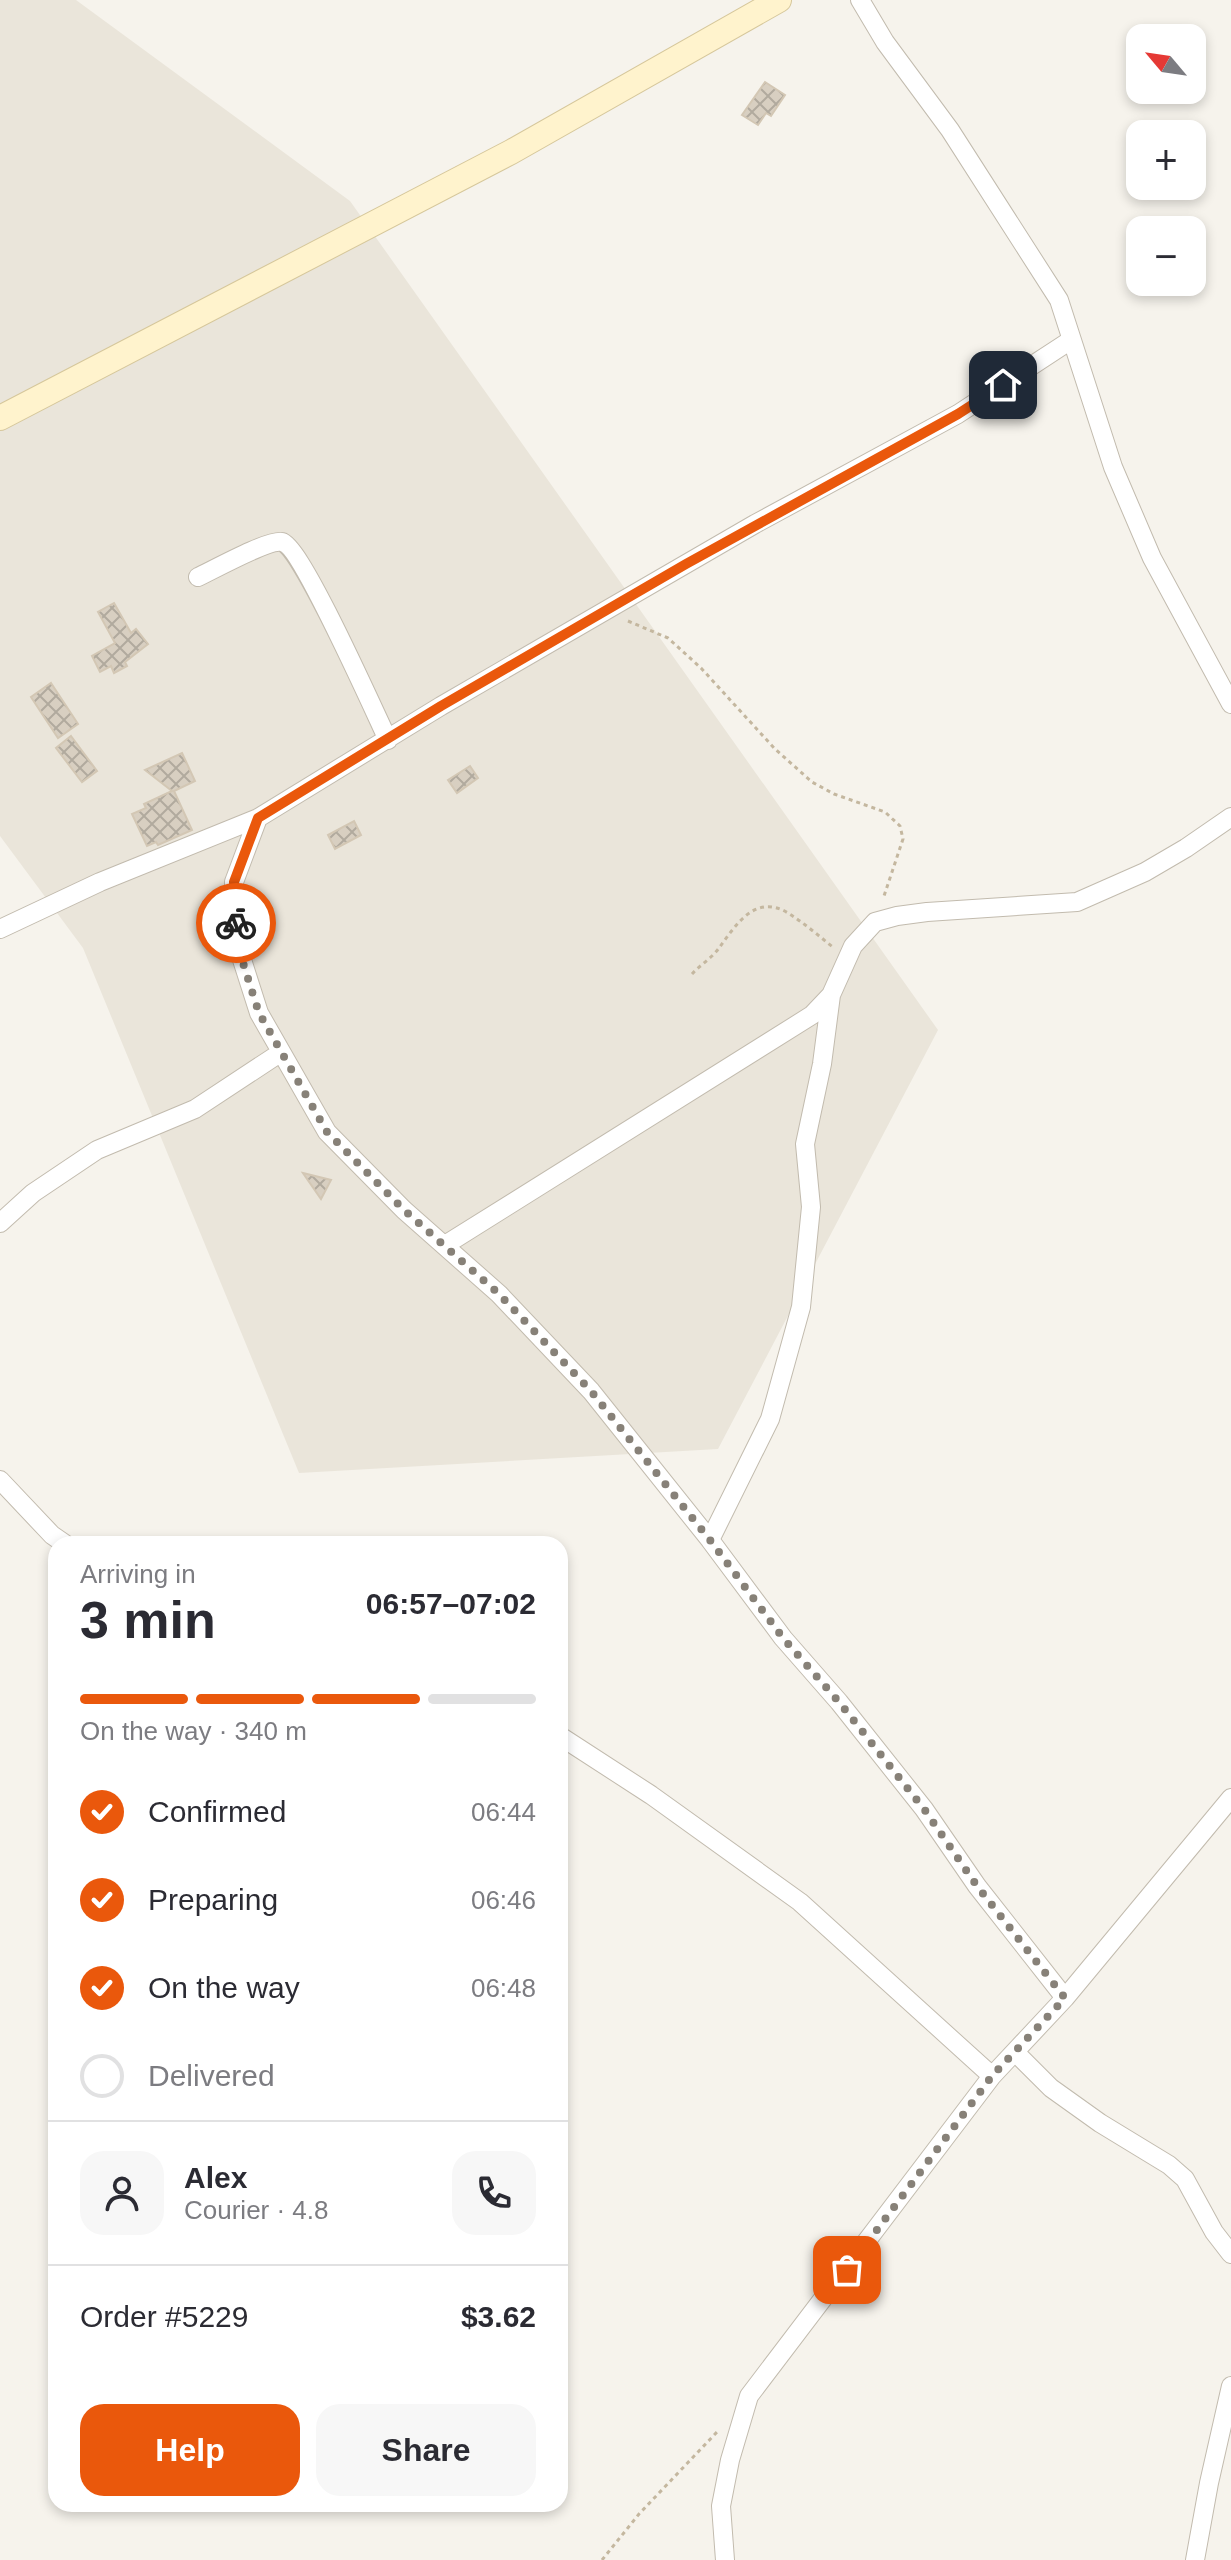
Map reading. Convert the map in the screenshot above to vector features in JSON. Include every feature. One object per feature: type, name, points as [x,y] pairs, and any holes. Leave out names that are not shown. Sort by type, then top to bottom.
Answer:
[{"type":"street","points":[[0,418],[511,152],[779,0]]},
{"type":"street","points":[[860,0],[885,42],[950,130],[1059,300],[1113,467],[1152,558],[1231,704]]},
{"type":"street","points":[[0,929],[100,882],[258,818],[441,706],[755,524],[958,414],[1071,340]]},
{"type":"street","points":[[198,577],[267,545],[282,542],[291,547],[315,589],[388,740]]},
{"type":"street","points":[[710,1540],[770,1419],[801,1307],[811,1207],[805,1144],[822,1064],[831,995],[847,957],[861,934],[875,922],[897,916],[1077,902],[1145,872],[1231,817]]},
{"type":"street","points":[[258,818],[234,882],[236,941],[259,1013],[327,1132],[404,1210],[499,1294],[591,1391],[710,1540],[783,1638],[839,1702],[924,1809],[977,1886],[1065,1998]]},
{"type":"street","points":[[445,1245],[812,1015],[831,995]]},
{"type":"street","points":[[0,1223],[33,1193],[97,1150],[195,1109],[280,1053]]},
{"type":"street","points":[[0,1480],[53,1536]]},
{"type":"street","points":[[568,1741],[639,1787],[800,1902],[992,2076]]},
{"type":"street","points":[[725,2560],[721,2506],[730,2460],[749,2396],[992,2076],[1065,1998],[1231,1798]]},
{"type":"street","points":[[1015,2052],[1051,2088],[1100,2123],[1169,2165],[1185,2179],[1214,2232],[1231,2254]]},
{"type":"street","points":[[1195,2560],[1231,2386]]},
{"type":"path","points":[[606,613],[668,638],[701,668],[795,769],[834,794],[885,812],[900,826],[903,839],[875,922]]},
{"type":"path","points":[[692,974],[717,951],[752,909],[767,906],[788,913],[847,957]]},
{"type":"path","points":[[602,2560],[639,2514],[720,2429]]},
{"type":"shaded area","points":[[0,0],[76,0],[350,201],[938,1030],[718,1449],[299,1473],[83,948],[0,836]]},
{"type":"building","points":[[765,82],[785,95],[771,116],[766,113],[758,125],[742,115]]},
{"type":"building","points":[[114,603],[131,633],[136,629],[148,644],[125,662],[127,666],[114,673],[111,666],[100,672],[92,656],[115,643],[98,612]]},
{"type":"building","points":[[51,683],[78,724],[58,738],[31,697]]},
{"type":"building","points":[[71,736],[97,771],[82,782],[56,748]]},
{"type":"building","points":[[182,753],[195,781],[174,791],[192,830],[158,845],[156,842],[147,846],[132,814],[146,808],[144,804],[172,791],[145,770]]},
{"type":"building","points":[[470,766],[478,778],[457,793],[448,780]]},
{"type":"building","points":[[354,821],[361,835],[335,849],[328,835]]},
{"type":"building","points":[[303,1173],[331,1180],[321,1199]]},
{"type":"way so far","points":[[236,923],[236,941],[259,1013],[327,1132],[404,1210],[499,1294],[591,1391],[710,1540],[783,1638],[839,1702],[924,1809],[977,1886],[1065,1998],[992,2076],[847,2270]]},
{"type":"route","points":[[236,923],[234,882],[258,818],[441,706],[755,524],[958,414],[1003,385]]}]
